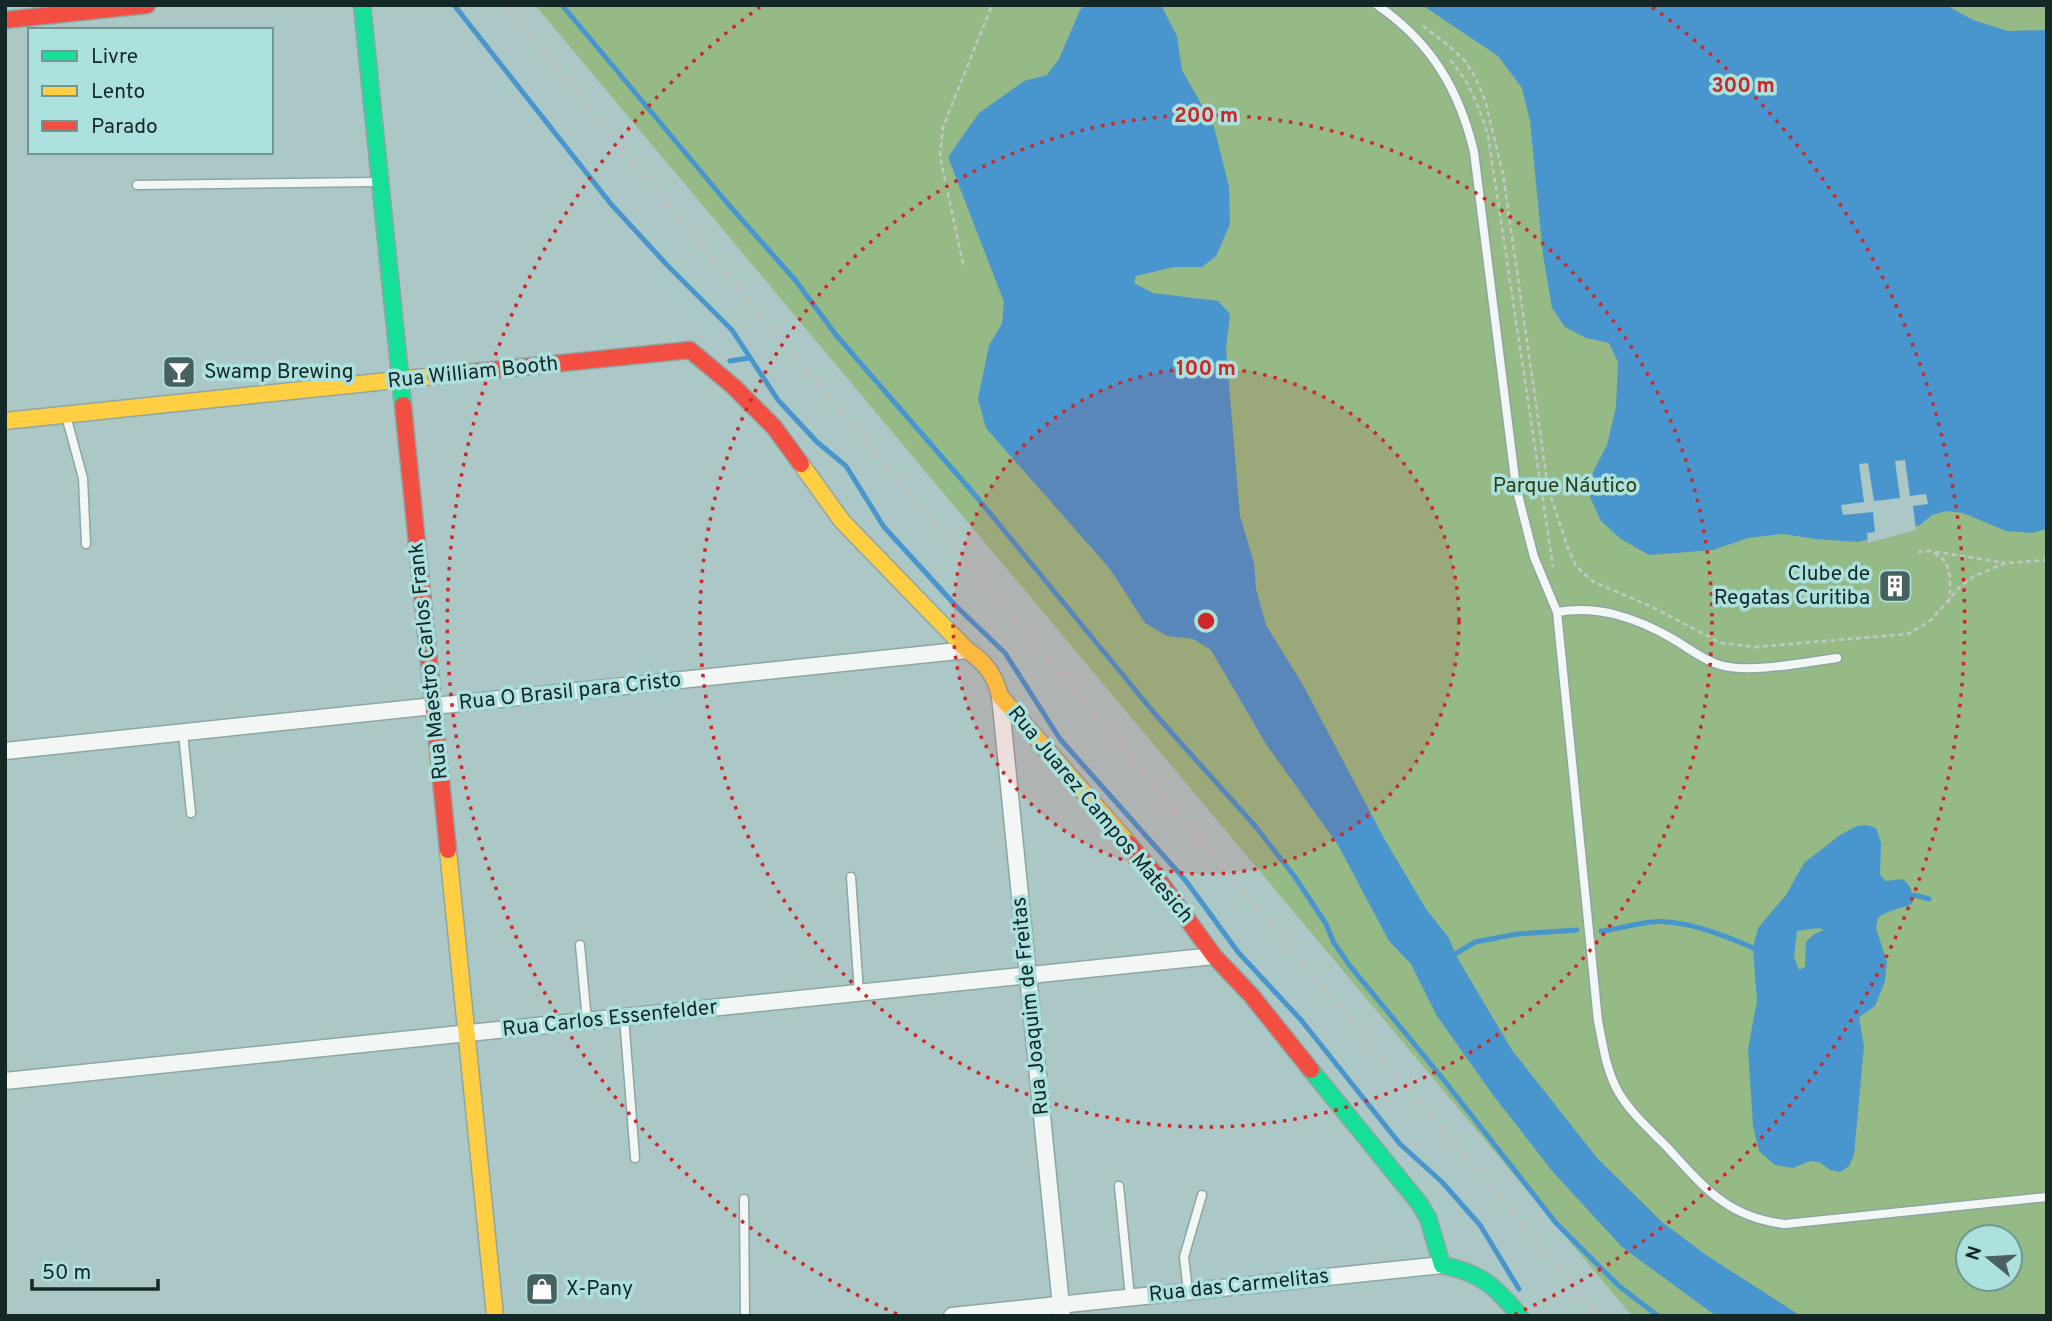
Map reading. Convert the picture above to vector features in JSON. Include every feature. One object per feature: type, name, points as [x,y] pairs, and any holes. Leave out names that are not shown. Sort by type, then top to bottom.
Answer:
[{"type":"street","points":[[5,20],[147,5]]},
{"type":"street","name":"Rua Maestro Carlos Frank","points":[[362,5],[495,1316]]},
{"type":"street","name":"Rua William Booth","points":[[5,421],[690,350]]},
{"type":"street","name":"Rua Juarez Campos Matesich","points":[[690,350],[774,426],[842,522],[967,650],[989,666],[1000,696],[1153,872],[1214,956],[1251,995],[1419,1203],[1428,1218],[1442,1265]]},
{"type":"street","name":"Rua O Brasil para Cristo","points":[[5,751],[967,650]]},
{"type":"street","name":"Rua Joaquim de Freitas","points":[[1000,696],[1061,1310]]},
{"type":"street","name":"Rua Carlos Essenfelder","points":[[5,1081],[1214,956]]},
{"type":"street","points":[[1442,1265],[1480,1274],[1494,1285],[1520,1316]]},
{"type":"street","name":"Rua das Carmelitas","points":[[952,1316],[1061,1310],[1130,1297],[1442,1265]]},
{"type":"lane","points":[[1377,5],[1402,22],[1439,65],[1466,117],[1474,152],[1516,487],[1534,557],[1557,612],[1598,1021],[1606,1064],[1619,1093],[1637,1116],[1711,1194],[1736,1211],[1762,1222],[1785,1224],[2047,1197]]},
{"type":"lane","points":[[137,185],[380,182]]},
{"type":"lane","points":[[66,414],[83,478],[86,544]]},
{"type":"lane","points":[[1557,612],[1576,609],[1618,614],[1646,624],[1703,658],[1722,666],[1767,666],[1837,658]]},
{"type":"lane","points":[[183,732],[191,813]]},
{"type":"lane","points":[[851,877],[859,993]]},
{"type":"lane","points":[[580,945],[587,1021]]},
{"type":"lane","points":[[624,1017],[635,1158]]},
{"type":"lane","points":[[1119,1186],[1130,1297]]},
{"type":"lane","points":[[1188,1291],[1184,1257],[1202,1195]]},
{"type":"lane","points":[[744,1199],[745,1316]]},
{"type":"path","points":[[962,264],[940,156],[943,127],[992,5]]},
{"type":"path","points":[[1419,23],[1465,61],[1485,100],[1503,174],[1548,488],[1575,564],[1594,582],[1652,607],[1707,637],[1734,646],[1779,646],[1908,634],[1930,621],[1961,587],[1975,576],[2006,563]]},
{"type":"path","points":[[1449,59],[1462,73],[1478,103],[1488,135],[1554,572]]},
{"type":"path","points":[[1931,551],[1945,560],[1950,577],[1948,602]]},
{"type":"path","points":[[1919,552],[1931,551],[2006,563],[2047,560]]},
{"type":"green space","name":"Parque Náutico","points":[[535,5],[2047,5],[2047,1316],[1632,1316]]},
{"type":"water","points":[[1085,5],[1161,5],[1177,36],[1182,70],[1214,127],[1229,187],[1230,224],[1216,256],[1202,267],[1174,267],[1136,276],[1134,283],[1153,293],[1218,301],[1230,314],[1226,349],[1240,516],[1254,563],[1256,589],[1266,625],[1303,685],[1385,840],[1426,909],[1449,938],[1455,954],[1512,1050],[1597,1158],[1662,1222],[1706,1255],[1801,1316],[1716,1316],[1622,1247],[1553,1172],[1493,1095],[1437,1016],[1411,964],[1389,941],[1338,845],[1266,744],[1211,650],[1193,639],[1167,636],[1145,623],[1110,569],[986,428],[978,399],[989,345],[1002,324],[1004,302],[948,157],[979,113],[1024,81],[1047,75],[1059,59],[1080,10]]},
{"type":"water","points":[[1422,5],[1946,5],[1973,20],[2008,31],[2047,30],[2047,529],[2031,533],[2006,531],[1963,513],[1946,511],[1932,515],[1920,525],[1858,542],[1783,534],[1748,538],[1713,550],[1649,555],[1621,539],[1601,521],[1590,497],[1593,472],[1607,445],[1616,407],[1618,362],[1609,343],[1586,338],[1565,327],[1552,308],[1543,255],[1530,121],[1522,88],[1498,56]]},
{"type":"water","points":[[1857,826],[1876,828],[1881,843],[1880,875],[1886,881],[1903,879],[1913,897],[1912,904],[1878,918],[1876,928],[1887,962],[1885,981],[1875,1006],[1859,1017],[1864,1046],[1854,1155],[1849,1166],[1840,1172],[1830,1170],[1819,1162],[1810,1161],[1793,1168],[1775,1165],[1759,1151],[1753,1126],[1748,1049],[1757,1001],[1753,948],[1758,928],[1786,895],[1804,863],[1840,835]],"holes":[[[1819,928],[1824,930],[1814,934],[1806,942],[1805,967],[1799,970],[1794,957],[1797,931]]]},
{"type":"pier","points":[[1905,460],[1910,496],[1926,494],[1928,504],[1913,506],[1916,530],[1868,543],[1867,533],[1875,532],[1873,512],[1843,515],[1841,505],[1864,502],[1859,464],[1868,463],[1874,501],[1900,498],[1895,461]]},
{"type":"waterway","points":[[454,5],[611,204],[732,330],[778,400],[817,442],[846,466],[884,527],[956,606],[1005,653],[1060,739],[1186,881],[1238,952],[1301,1020],[1400,1144],[1442,1182],[1480,1225],[1519,1289]]},
{"type":"waterway","points":[[562,5],[796,281],[836,335],[975,495],[1155,714],[1256,827],[1295,877],[1350,966],[1556,1223],[1619,1286],[1658,1316]]},
{"type":"waterway","points":[[730,361],[749,358]]},
{"type":"waterway","points":[[1914,895],[1929,899]]},
{"type":"waterway","points":[[1601,931],[1651,922],[1676,923],[1717,934],[1753,948]]},
{"type":"waterway","points":[[1455,954],[1475,942],[1517,934],[1577,930]]},
{"type":"railway","points":[[507,5],[653,187],[1599,1316]]},
{"type":"traffic: fast","points":[[362,5],[403,405]]},
{"type":"traffic: fast","points":[[1311,1070],[1419,1203],[1428,1218],[1442,1265],[1467,1272],[1486,1282],[1503,1296],[1520,1316]]},
{"type":"traffic: slow","points":[[5,421],[435,376]]},
{"type":"traffic: slow","points":[[801,464],[842,521],[967,650],[984,664],[992,675],[1000,696],[1128,843]]},
{"type":"traffic: slow","points":[[448,850],[495,1316]]},
{"type":"traffic: jam","points":[[5,20],[147,5]]},
{"type":"traffic: jam","points":[[435,376],[690,350],[734,387],[774,427],[801,464]]},
{"type":"traffic: jam","points":[[403,405],[448,850]]},
{"type":"traffic: jam","points":[[1128,843],[1153,872],[1214,956],[1251,995],[1311,1070]]},
{"type":"place","name":"Swamp Brewing","points":[[179,372]]},
{"type":"place","name":"Clube de Regatas Curitiba","points":[[1895,586]]},
{"type":"place","name":"X-Pany","points":[[542,1289]]}]
